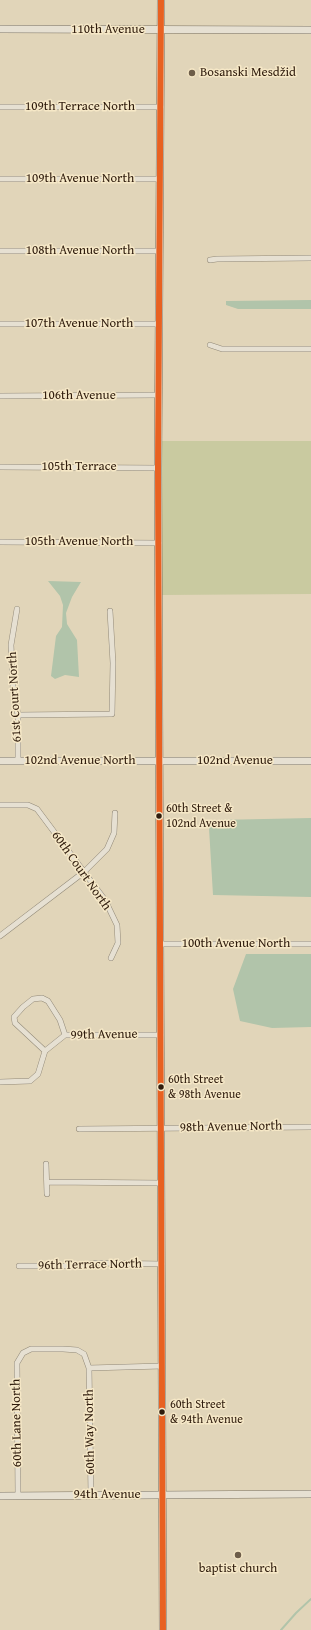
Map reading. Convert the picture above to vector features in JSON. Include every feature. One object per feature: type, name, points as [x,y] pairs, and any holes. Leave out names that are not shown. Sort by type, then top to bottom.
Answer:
[{"type":"street","points":[[162,0],[159,179],[158,468],[163,1630]]},
{"type":"street","name":"110th Avenue","points":[[0,30],[311,30]]},
{"type":"street","name":"109th Terrace North","points":[[0,107],[161,107]]},
{"type":"street","name":"109th Avenue North","points":[[0,179],[159,179]]},
{"type":"street","name":"108th Avenue North","points":[[0,251],[159,251]]},
{"type":"street","points":[[210,260],[311,258]]},
{"type":"street","name":"107th Avenue North","points":[[0,324],[158,324]]},
{"type":"street","points":[[210,345],[222,349],[311,350]]},
{"type":"street","name":"106th Avenue","points":[[0,396],[158,395]]},
{"type":"street","name":"105th Terrace","points":[[0,467],[158,468]]},
{"type":"street","name":"105th Avenue North","points":[[0,542],[159,543]]},
{"type":"street","name":"61st Court North","points":[[17,609],[12,645],[13,688],[18,715],[18,761]]},
{"type":"street","points":[[18,715],[112,714],[113,663],[110,611]]},
{"type":"street","name":"102nd Avenue North","points":[[0,761],[160,761]]},
{"type":"street","name":"102nd Avenue","points":[[160,761],[311,761]]},
{"type":"street","name":"60th Court North","points":[[0,805],[28,805],[37,808],[105,900],[117,925],[118,943],[110,958]]},
{"type":"street","points":[[0,936],[84,872],[107,849],[114,833],[115,812]]},
{"type":"street","name":"100th Avenue North","points":[[160,944],[311,944]]},
{"type":"street","points":[[0,1082],[30,1081],[38,1074],[45,1051],[14,1023],[14,1017],[23,1006],[33,999],[42,998],[48,1001],[60,1020],[65,1035]]},
{"type":"street","name":"99th Avenue","points":[[45,1051],[65,1035],[161,1034]]},
{"type":"street","name":"98th Avenue North","points":[[79,1129],[311,1127]]},
{"type":"street","points":[[46,1164],[47,1194]]},
{"type":"street","points":[[46,1182],[161,1183]]},
{"type":"street","name":"96th Terrace North","points":[[20,1266],[75,1266],[97,1263],[162,1264]]},
{"type":"street","name":"60th Lane North","points":[[18,1496],[16,1363],[23,1353],[31,1349],[77,1350],[84,1354],[89,1368]]},
{"type":"street","points":[[89,1368],[162,1366]]},
{"type":"street","name":"60th Way North","points":[[89,1368],[91,1495]]},
{"type":"street","name":"94th Avenue","points":[[0,1496],[311,1494]]},
{"type":"shaded area","points":[[311,300],[311,309],[238,309],[226,305],[226,301]]},
{"type":"shaded area","points":[[161,441],[311,441],[311,594],[162,595]]},
{"type":"shaded area","points":[[48,581],[81,582],[72,597],[66,613],[67,624],[77,640],[79,677],[65,675],[55,679],[51,676],[56,636],[62,627],[63,605],[60,596]]},
{"type":"shaded area","points":[[311,818],[311,897],[213,895],[209,828],[217,820]]},
{"type":"shaded area","points":[[246,954],[311,954],[311,1027],[272,1028],[240,1021],[233,989]]},
{"type":"waterway","points":[[281,1630],[311,1599]]},
{"type":"transit line","points":[[161,0],[158,468],[163,1630]]},
{"type":"place","name":"Bosanski Mesdžid","points":[[192,73]]},
{"type":"place","name":"60th Street & 102nd Avenue","points":[[159,816]]},
{"type":"place","name":"60th Street & 98th Avenue","points":[[161,1087]]},
{"type":"place","name":"60th Street & 94th Avenue","points":[[162,1412]]},
{"type":"place","name":"baptist church","points":[[238,1555]]}]
